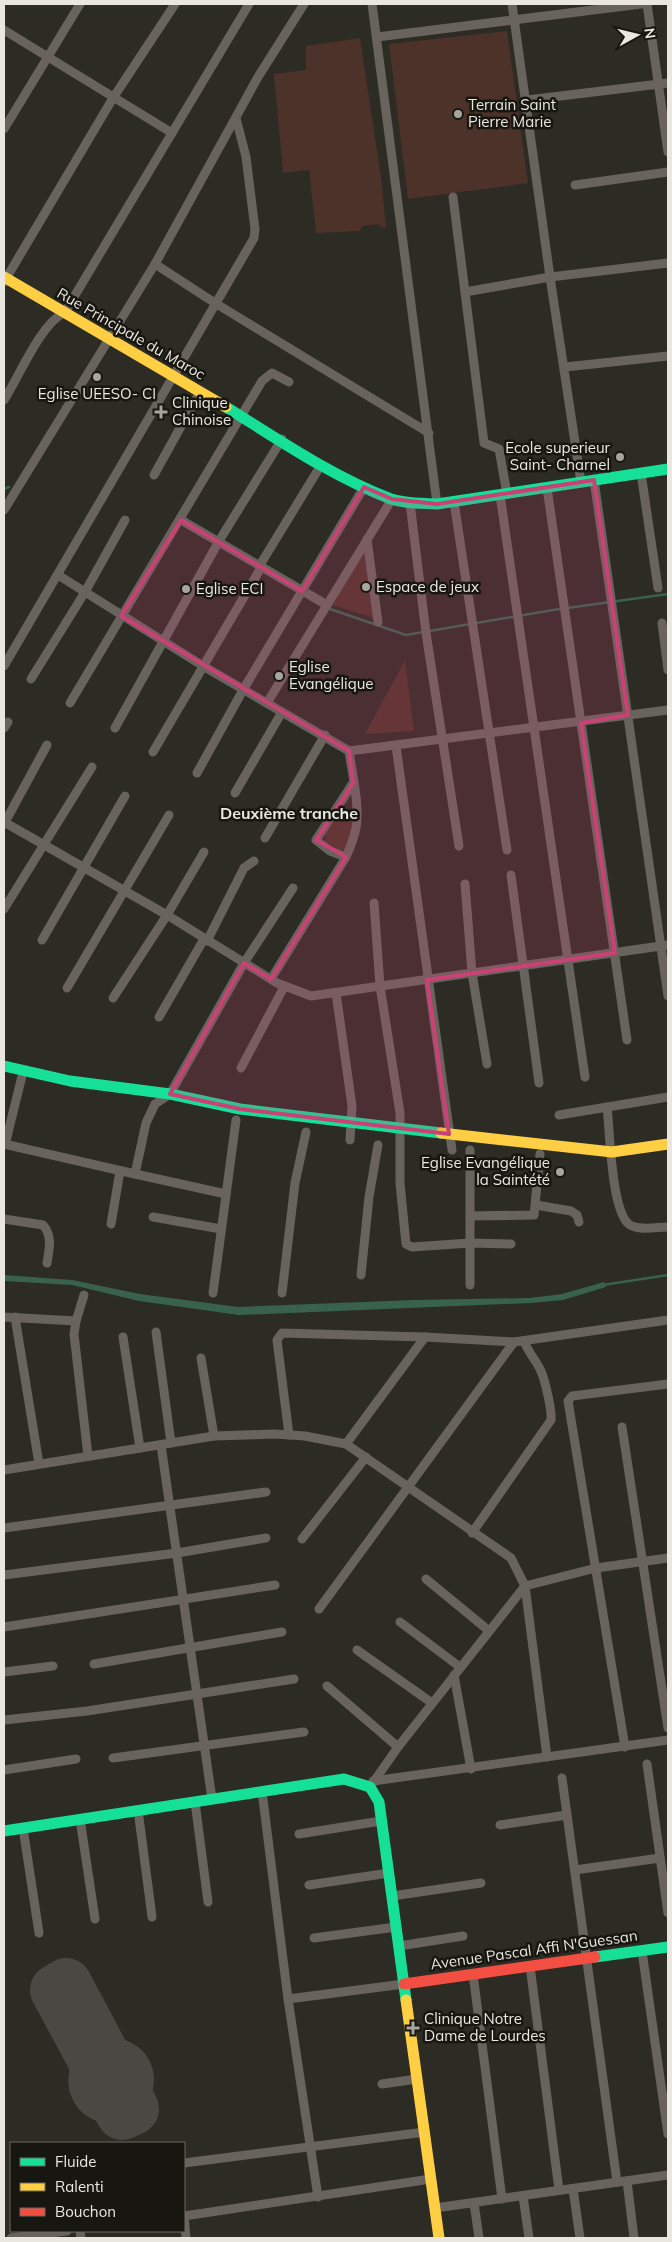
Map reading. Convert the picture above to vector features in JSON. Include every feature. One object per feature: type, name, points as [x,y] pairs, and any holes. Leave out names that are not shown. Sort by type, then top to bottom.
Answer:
[{"type":"street","points":[[4,129],[80,4]]},
{"type":"street","points":[[4,279],[113,98],[176,4]]},
{"type":"street","points":[[4,400],[29,355],[54,319],[65,312],[249,4]]},
{"type":"street","points":[[4,510],[155,264],[258,76],[304,4]]},
{"type":"street","points":[[372,4],[438,504]]},
{"type":"street","points":[[512,4],[581,482]]},
{"type":"street","points":[[377,37],[515,20],[567,8],[641,4]]},
{"type":"street","points":[[647,4],[668,152]]},
{"type":"street","points":[[4,30],[172,133]]},
{"type":"street","points":[[527,100],[668,83]]},
{"type":"street","points":[[4,666],[215,303],[251,245],[256,229],[246,157],[236,118]]},
{"type":"street","points":[[575,185],[668,172]]},
{"type":"street","points":[[453,197],[484,443],[499,449],[503,495],[534,728],[585,1076]]},
{"type":"street","points":[[155,264],[428,434]]},
{"type":"street","points":[[465,292],[550,277],[668,264]]},
{"type":"street","name":"Rue Principale du Maroc","points":[[4,279],[109,337],[322,465],[392,499],[410,503],[438,504],[668,469]]},
{"type":"street","points":[[565,366],[668,356]]},
{"type":"street","points":[[70,703],[121,616],[181,520],[241,415],[268,374],[275,374],[289,382]]},
{"type":"street","points":[[154,475],[200,392]]},
{"type":"street","points":[[115,728],[219,541],[282,440]]},
{"type":"street","points":[[153,752],[322,465]]},
{"type":"street","points":[[641,473],[658,588]]},
{"type":"street","points":[[594,480],[628,715],[665,945],[668,996]]},
{"type":"street","points":[[197,773],[243,690],[364,487]]},
{"type":"street","points":[[547,488],[627,1040]]},
{"type":"street","points":[[267,703],[392,499]]},
{"type":"street","points":[[454,502],[507,850]]},
{"type":"street","points":[[410,503],[441,739],[459,846]]},
{"type":"street","points":[[31,679],[125,520]]},
{"type":"street","points":[[181,520],[327,605]]},
{"type":"street","points":[[367,539],[378,622]]},
{"type":"street","points":[[58,575],[163,642],[243,690],[325,735],[349,751],[668,710]]},
{"type":"street","points":[[662,623],[668,670]]},
{"type":"street","points":[[235,793],[282,712]]},
{"type":"street","points":[[265,838],[325,735]]},
{"type":"street","points":[[47,744],[4,823],[84,870],[167,915],[284,987],[311,996],[665,945]]},
{"type":"street","points":[[396,746],[452,1150]]},
{"type":"street","points":[[271,979],[346,858],[357,823],[349,751]]},
{"type":"street","points":[[4,909],[92,767]]},
{"type":"street","points":[[346,858],[317,843],[316,837],[353,783]]},
{"type":"street","points":[[42,940],[126,796]]},
{"type":"street","points":[[67,988],[170,816]]},
{"type":"street","points":[[112,998],[167,915],[204,852]]},
{"type":"street","points":[[159,1017],[206,940],[244,868],[254,861]]},
{"type":"street","points":[[511,875],[522,966],[540,1083]]},
{"type":"street","points":[[465,884],[472,973],[487,1064]]},
{"type":"street","points":[[135,1174],[146,1123],[155,1104],[170,1094],[244,963],[293,888]]},
{"type":"street","points":[[374,903],[380,986],[400,1113],[400,1183],[406,1244],[412,1247],[470,1243],[511,1244]]},
{"type":"street","points":[[241,1068],[284,987]]},
{"type":"street","points":[[336,993],[352,1106],[350,1140]]},
{"type":"street","points":[[4,1066],[23,1072],[70,1081],[170,1094],[240,1108],[351,1123],[612,1152],[668,1144]]},
{"type":"street","points":[[23,1072],[4,1145],[226,1194]]},
{"type":"street","points":[[560,1115],[668,1097]]},
{"type":"street","points":[[607,1107],[615,1191],[625,1221],[636,1228],[668,1227]]},
{"type":"street","points":[[213,1293],[236,1120]]},
{"type":"street","points":[[282,1293],[290,1210],[306,1132]]},
{"type":"street","points":[[361,1276],[369,1197],[378,1145]]},
{"type":"street","points":[[470,1150],[470,1285]]},
{"type":"street","points":[[470,1216],[532,1216],[536,1205],[540,1154]]},
{"type":"street","points":[[111,1224],[120,1171]]},
{"type":"street","points":[[536,1205],[571,1211],[577,1215],[579,1222]]},
{"type":"street","points":[[153,1217],[220,1229]]},
{"type":"street","points":[[4,1218],[43,1225],[46,1228],[50,1243],[47,1264]]},
{"type":"street","points":[[84,1295],[74,1334],[88,1456]]},
{"type":"street","points":[[4,1317],[76,1321]]},
{"type":"street","points":[[15,1317],[39,1464]]},
{"type":"street","points":[[289,1435],[277,1340],[282,1332],[519,1342],[668,1320]]},
{"type":"street","points":[[156,1332],[171,1443]]},
{"type":"street","points":[[124,1337],[140,1448]]},
{"type":"street","points":[[346,1444],[425,1337]]},
{"type":"street","points":[[319,1609],[519,1342]]},
{"type":"street","points":[[472,1533],[550,1420],[551,1411],[540,1370],[519,1342]]},
{"type":"street","points":[[201,1358],[214,1436]]},
{"type":"street","points":[[625,1747],[569,1399],[572,1396],[668,1384]]},
{"type":"street","points":[[622,1427],[644,1561],[668,1728]]},
{"type":"street","points":[[4,1470],[214,1436],[289,1435],[346,1444],[410,1487],[472,1533],[511,1558],[524,1586],[547,1757]]},
{"type":"street","points":[[161,1445],[212,1799]]},
{"type":"street","points":[[302,1539],[366,1457]]},
{"type":"street","points":[[4,1528],[266,1492]]},
{"type":"street","points":[[4,1575],[177,1553],[266,1538]]},
{"type":"street","points":[[371,1784],[488,1630],[524,1586],[596,1568],[668,1558]]},
{"type":"street","points":[[426,1579],[488,1630]]},
{"type":"street","points":[[4,1627],[275,1585]]},
{"type":"street","points":[[400,1622],[460,1667]]},
{"type":"street","points":[[94,1664],[282,1632]]},
{"type":"street","points":[[357,1650],[432,1703]]},
{"type":"street","points":[[4,1672],[53,1666]]},
{"type":"street","points":[[454,1675],[471,1769]]},
{"type":"street","points":[[4,1720],[196,1696],[294,1679]]},
{"type":"street","points":[[327,1686],[398,1747]]},
{"type":"street","points":[[113,1758],[304,1732]]},
{"type":"street","points":[[4,1830],[344,1779],[371,1784],[668,1740]]},
{"type":"street","points":[[4,1770],[76,1760]]},
{"type":"street","points":[[647,1764],[668,1913]]},
{"type":"street","points":[[562,1778],[617,2182]]},
{"type":"street","points":[[371,1784],[378,1802],[389,1873],[439,2238]]},
{"type":"street","points":[[262,1791],[288,1999],[318,2197]]},
{"type":"street","points":[[195,1802],[208,1902]]},
{"type":"street","points":[[138,1810],[152,1917]]},
{"type":"street","points":[[500,1824],[567,1815]]},
{"type":"street","points":[[80,1819],[95,1919]]},
{"type":"street","points":[[299,1834],[381,1821]]},
{"type":"street","points":[[23,1828],[39,1933]]},
{"type":"street","points":[[575,1870],[660,1858]]},
{"type":"street","points":[[309,1884],[389,1873]]},
{"type":"street","points":[[392,1896],[481,1883]]},
{"type":"street","points":[[314,1938],[396,1927]]},
{"type":"street","points":[[399,1946],[463,1936]]},
{"type":"street","name":"Avenue Pascal Affi N'Guessan","points":[[404,1984],[668,1947]]},
{"type":"street","points":[[642,1951],[668,2134]]},
{"type":"street","points":[[530,1966],[559,2190]]},
{"type":"street","points":[[473,1974],[502,2199]]},
{"type":"street","points":[[288,1999],[404,1984]]},
{"type":"street","points":[[382,2084],[417,2078]]},
{"type":"street","points":[[185,2163],[425,2132]]},
{"type":"street","points":[[435,2208],[668,2175]]},
{"type":"street","points":[[185,2216],[431,2179]]},
{"type":"street","points":[[627,2181],[634,2238]]},
{"type":"street","points":[[573,2188],[580,2238]]},
{"type":"street","points":[[523,2196],[529,2238]]},
{"type":"street","points":[[474,2202],[479,2238]]},
{"type":"street","points":[[11,2238],[59,2232]]},
{"type":"highlighted area","points":[[594,480],[628,715],[581,723],[615,953],[427,980],[449,1134],[240,1109],[170,1094],[244,963],[271,979],[346,857],[316,840],[353,783],[349,751],[121,616],[181,520],[302,591],[364,487],[392,499],[437,504]]},
{"type":"shaded area","name":"Terrain Saint Pierre Marie","points":[[507,31],[528,183],[408,199],[389,44]]},
{"type":"shaded area","points":[[360,38],[381,177],[386,227],[382,228],[378,224],[363,226],[359,231],[316,233],[309,170],[283,173],[274,74],[306,70],[306,46]]},
{"type":"shaded area","points":[[365,549],[374,618],[332,605]]},
{"type":"shaded area","points":[[405,660],[414,731],[365,734]]},
{"type":"shaded area","points":[[339,808],[347,810],[355,828],[349,849],[339,850],[325,844],[326,824]]},
{"type":"shaded area","points":[[4,1275],[72,1280],[140,1294],[238,1307],[414,1300],[530,1298],[562,1294],[604,1282],[606,1287],[563,1300],[531,1303],[239,1315],[139,1301],[72,1285],[4,1281]]},
{"type":"waterway","points":[[4,489],[9,487]]},
{"type":"waterway","points":[[330,609],[406,635],[553,610],[668,594]]},
{"type":"waterway","points":[[603,1285],[668,1275]]},
{"type":"runway","points":[[66,1984],[108,2063],[119,2066],[126,2072],[128,2081],[124,2092],[133,2109],[122,2114],[113,2098],[102,2095],[96,2088],[95,2079],[98,2068],[56,1990],[66,1984]]},
{"type":"traffic: fast","points":[[226,407],[327,469],[369,490],[402,502],[437,504],[668,469]]},
{"type":"traffic: fast","points":[[4,1066],[70,1081],[170,1094],[240,1109],[441,1133]]},
{"type":"traffic: fast","points":[[4,1831],[344,1779],[370,1787],[379,1802],[406,2000]]},
{"type":"traffic: fast","points":[[595,1957],[668,1947]]},
{"type":"traffic: slow","points":[[4,277],[226,407]]},
{"type":"traffic: slow","points":[[441,1133],[612,1152],[668,1144]]},
{"type":"traffic: slow","points":[[406,2000],[439,2238]]},
{"type":"traffic: jam","points":[[404,1984],[595,1957]]},
{"type":"place","name":"Terrain Saint Pierre Marie","points":[[458,114]]},
{"type":"place","name":"Eglise UEESO- CI","points":[[97,377]]},
{"type":"place","name":"Clinique Chinoise","points":[[161,412]]},
{"type":"place","name":"Ecole superieur Saint- Charnel","points":[[620,457]]},
{"type":"place","name":"Espace de jeux","points":[[366,587]]},
{"type":"place","name":"Eglise ECI","points":[[186,589]]},
{"type":"place","name":"Eglise Evangélique","points":[[279,676]]},
{"type":"place","name":"Eglise Evangélique la Saintété","points":[[560,1172]]},
{"type":"place","name":"Clinique Notre Dame de Lourdes","points":[[413,2028]]},
{"type":"district","name":"Deuxième tranche","points":[[289,813]]}]
